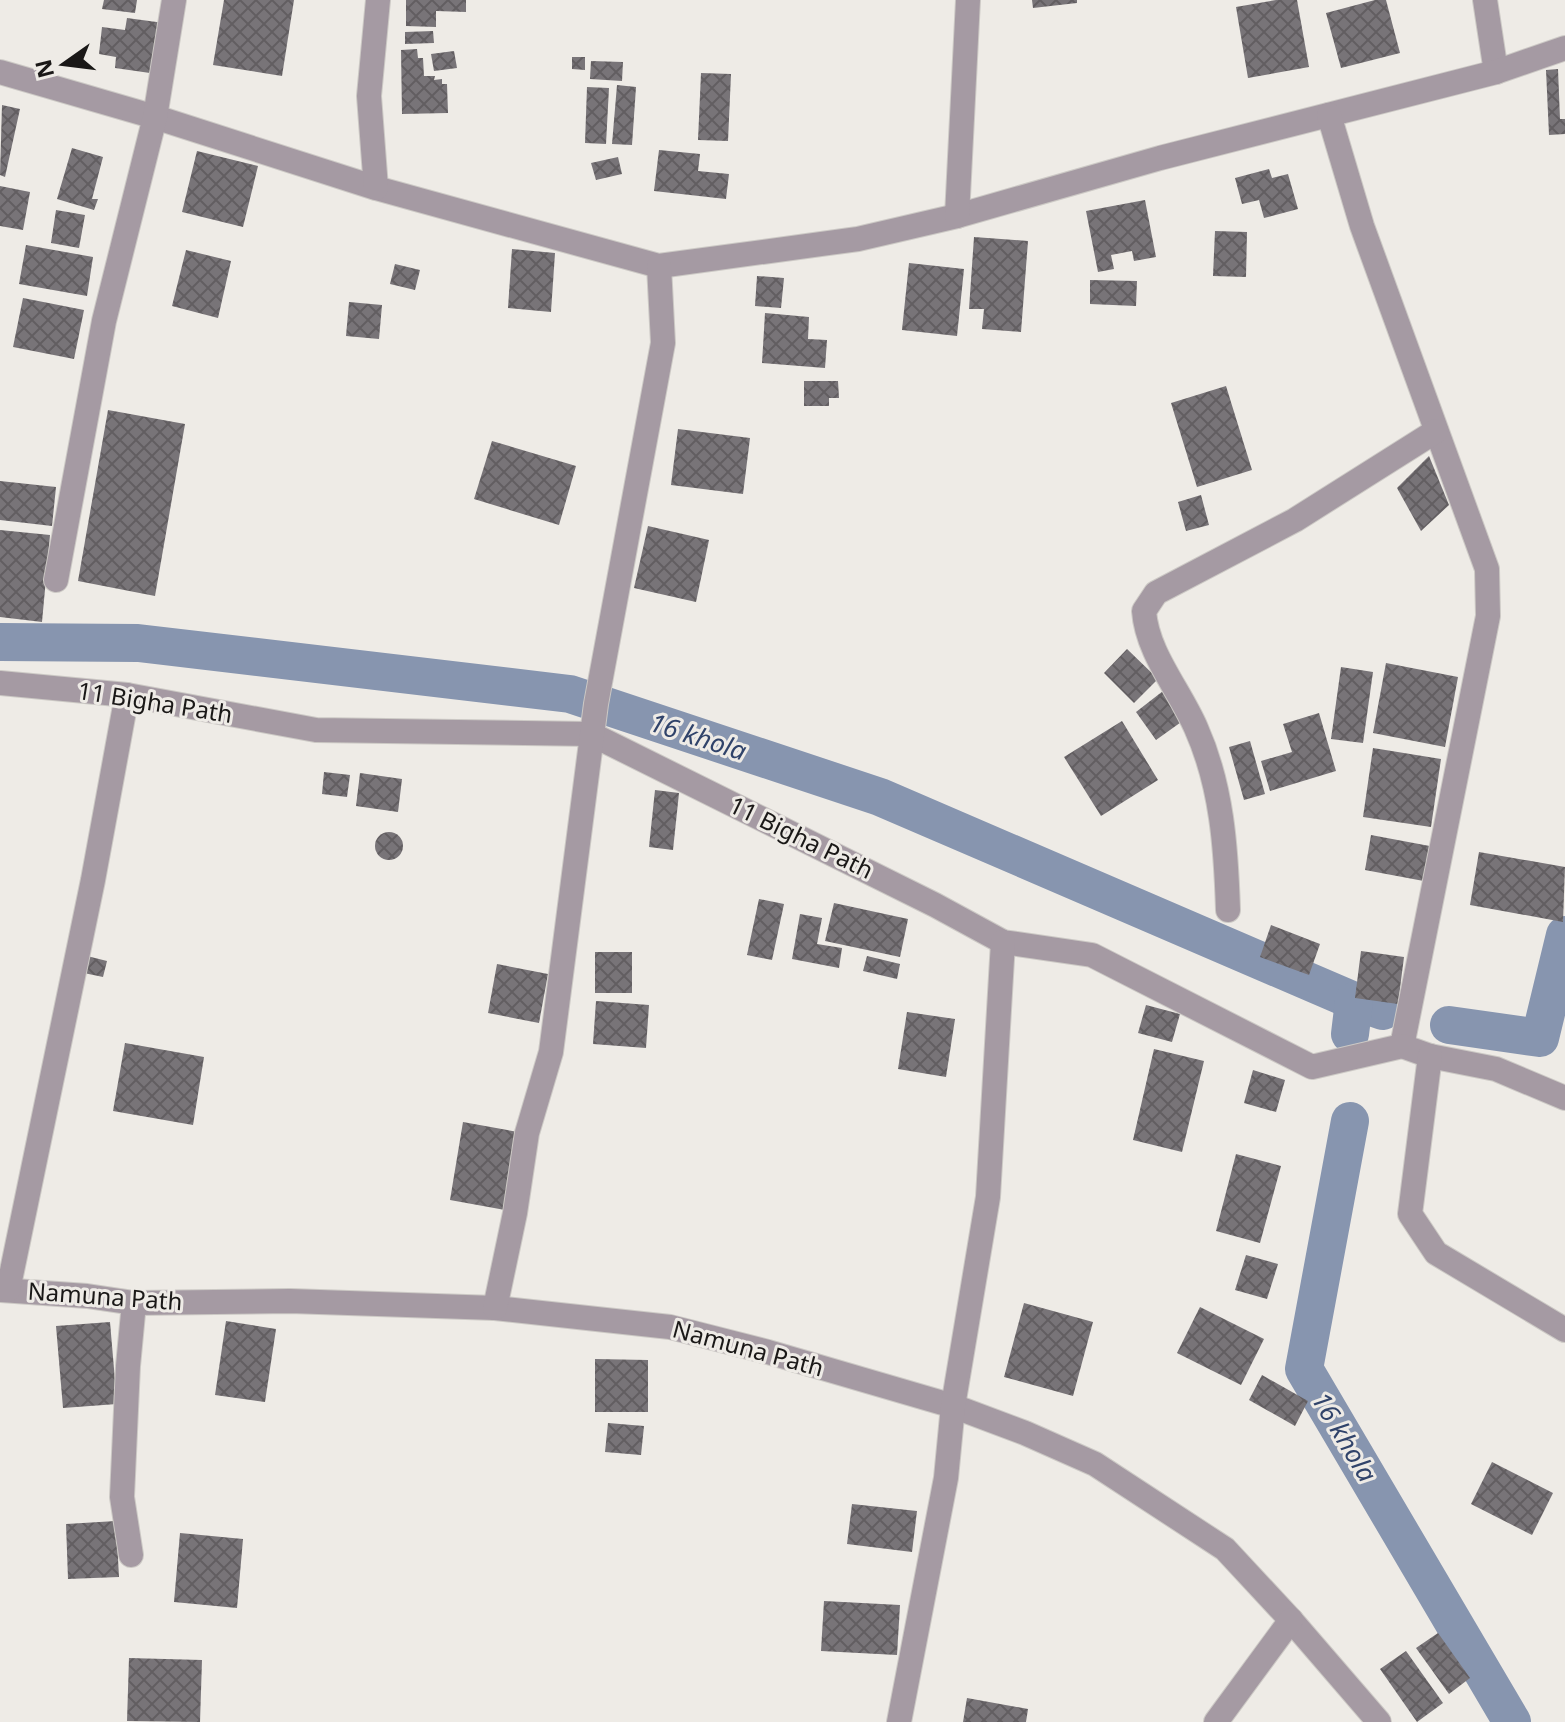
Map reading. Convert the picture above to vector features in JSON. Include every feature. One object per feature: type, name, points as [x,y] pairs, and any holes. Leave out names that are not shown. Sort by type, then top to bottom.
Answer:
[{"type":"street","points":[[56,580],[104,321],[155,117],[174,0]]},
{"type":"street","points":[[376,188],[369,96],[378,0]]},
{"type":"street","points":[[957,216],[968,0]]},
{"type":"street","points":[[1485,0],[1496,72]]},
{"type":"street","points":[[0,72],[155,117],[376,188],[659,266],[858,239],[957,216],[1160,158],[1496,72],[1565,48]]},
{"type":"street","points":[[1329,115],[1362,226],[1487,569],[1488,616],[1402,1046],[1430,1056],[1496,1069],[1565,1098]]},
{"type":"street","points":[[495,1308],[515,1213],[527,1133],[551,1052],[591,734],[663,343],[659,266]]},
{"type":"street","points":[[1228,910],[1221,811],[1214,782],[1196,727],[1145,631],[1144,611],[1156,593],[1295,520],[1436,431]]},
{"type":"street","name":"11 Bigha Path","points":[[0,683],[127,695],[316,730],[591,734],[1003,942],[1092,955],[1312,1067],[1402,1046]]},
{"type":"street","points":[[4,1290],[93,880],[127,695]]},
{"type":"street","points":[[899,1722],[946,1478],[953,1406],[988,1197],[1003,942]]},
{"type":"street","points":[[1430,1056],[1410,1214],[1436,1253],[1565,1330]]},
{"type":"street","name":"Namuna Path","points":[[4,1290],[134,1303],[290,1301],[495,1308],[670,1327],[953,1406],[1095,1464],[1225,1549],[1379,1722]]},
{"type":"street","points":[[131,1555],[122,1497],[134,1303]]},
{"type":"street","points":[[1216,1722],[1291,1620]]},
{"type":"building","points":[[104,0],[137,0],[135,13],[102,9]]},
{"type":"building","points":[[224,0],[294,0],[282,76],[213,65]]},
{"type":"building","points":[[406,0],[466,0],[466,12],[436,11],[436,27],[406,26]]},
{"type":"building","points":[[1032,0],[1077,0],[1077,3],[1033,8]]},
{"type":"building","points":[[1297,0],[1309,67],[1248,78],[1236,7]]},
{"type":"building","points":[[1386,0],[1400,53],[1341,68],[1326,13]]},
{"type":"building","points":[[127,18],[164,23],[157,74],[115,68],[116,57],[99,54],[102,27],[125,30]]},
{"type":"building","points":[[433,31],[434,43],[405,44],[405,32]]},
{"type":"building","points":[[417,49],[418,58],[423,58],[424,76],[435,76],[434,80],[442,79],[442,84],[447,84],[448,113],[402,114],[401,50]]},
{"type":"building","points":[[454,51],[457,68],[434,71],[431,54]]},
{"type":"building","points":[[572,57],[585,57],[585,70],[572,69]]},
{"type":"building","points":[[591,61],[623,62],[622,81],[590,79]]},
{"type":"building","points":[[1558,69],[1560,119],[1565,119],[1565,134],[1549,135],[1546,70]]},
{"type":"building","points":[[701,73],[731,74],[728,141],[698,140]]},
{"type":"building","points":[[617,85],[636,87],[632,145],[612,144]]},
{"type":"building","points":[[587,87],[609,88],[606,144],[585,143]]},
{"type":"building","points":[[2,105],[20,109],[5,177],[0,175]]},
{"type":"building","points":[[72,148],[103,157],[92,199],[98,199],[94,210],[57,199]]},
{"type":"building","points":[[659,150],[700,154],[698,171],[729,174],[726,199],[654,191]]},
{"type":"building","points":[[197,151],[258,166],[243,227],[182,212]]},
{"type":"building","points":[[618,157],[622,174],[596,180],[591,163]]},
{"type":"building","points":[[1269,169],[1272,178],[1288,174],[1298,209],[1264,218],[1259,200],[1242,204],[1235,178]]},
{"type":"building","points":[[0,186],[30,192],[23,230],[0,226]]},
{"type":"building","points":[[1145,200],[1156,257],[1134,261],[1132,251],[1111,255],[1114,269],[1098,272],[1086,211]]},
{"type":"building","points":[[56,210],[85,215],[79,248],[51,243]]},
{"type":"building","points":[[1215,231],[1247,232],[1246,277],[1213,276]]},
{"type":"building","points":[[974,237],[1028,241],[1021,332],[982,329],[984,309],[969,309]]},
{"type":"building","points":[[26,245],[93,257],[87,296],[19,284]]},
{"type":"building","points":[[512,249],[555,253],[551,312],[508,308]]},
{"type":"building","points":[[186,250],[231,261],[218,318],[172,306]]},
{"type":"building","points":[[909,263],[964,269],[957,336],[902,330]]},
{"type":"building","points":[[395,264],[420,270],[415,290],[390,284]]},
{"type":"building","points":[[757,276],[784,278],[781,308],[755,306]]},
{"type":"building","points":[[1090,280],[1137,281],[1136,306],[1090,304]]},
{"type":"building","points":[[23,298],[84,310],[74,359],[13,347]]},
{"type":"building","points":[[349,302],[382,305],[379,339],[346,336]]},
{"type":"building","points":[[765,313],[809,317],[808,339],[827,340],[825,368],[762,363]]},
{"type":"building","points":[[804,381],[838,381],[839,398],[829,398],[829,406],[804,406]]},
{"type":"building","points":[[1226,386],[1252,470],[1197,487],[1171,403]]},
{"type":"building","points":[[108,410],[185,424],[155,596],[78,581]]},
{"type":"building","points":[[678,429],[750,438],[743,494],[671,485]]},
{"type":"building","points":[[492,441],[576,466],[559,525],[474,499]]},
{"type":"building","points":[[1429,456],[1449,505],[1421,531],[1397,488]]},
{"type":"building","points":[[0,481],[56,487],[52,526],[0,520]]},
{"type":"building","points":[[1201,495],[1209,525],[1186,531],[1178,502]]},
{"type":"building","points":[[648,526],[709,540],[696,602],[634,588]]},
{"type":"building","points":[[0,530],[50,535],[42,622],[0,617]]},
{"type":"building","points":[[1127,649],[1158,679],[1134,703],[1104,673]]},
{"type":"building","points":[[1386,663],[1458,677],[1445,747],[1373,733]]},
{"type":"building","points":[[1341,667],[1373,672],[1363,743],[1331,739]]},
{"type":"building","points":[[1163,691],[1184,720],[1156,740],[1136,712]]},
{"type":"building","points":[[1319,713],[1336,771],[1270,791],[1261,761],[1292,752],[1283,724]]},
{"type":"building","points":[[1122,721],[1158,780],[1101,816],[1064,757]]},
{"type":"building","points":[[1250,741],[1265,794],[1244,800],[1229,747]]},
{"type":"building","points":[[1373,748],[1441,759],[1431,827],[1363,817]]},
{"type":"building","points":[[324,772],[350,775],[347,797],[322,794]]},
{"type":"building","points":[[360,773],[402,779],[398,812],[356,806]]},
{"type":"building","points":[[655,790],[679,793],[673,850],[649,847]]},
{"type":"building","points":[[389,832],[399,836],[403,846],[399,856],[389,860],[379,856],[375,846],[379,836]]},
{"type":"building","points":[[1371,835],[1435,847],[1429,882],[1365,870]]},
{"type":"building","points":[[1479,852],[1565,867],[1563,922],[1470,905]]},
{"type":"building","points":[[759,899],[784,904],[772,960],[747,955]]},
{"type":"building","points":[[834,903],[908,919],[900,957],[825,941]]},
{"type":"building","points":[[800,914],[822,918],[817,944],[842,948],[839,968],[792,959]]},
{"type":"building","points":[[1271,925],[1320,944],[1309,975],[1260,957]]},
{"type":"building","points":[[1361,951],[1404,957],[1398,1004],[1355,998]]},
{"type":"building","points":[[595,952],[632,952],[632,993],[595,993]]},
{"type":"building","points":[[83,955],[107,961],[103,977],[79,972]]},
{"type":"building","points":[[867,956],[900,964],[897,979],[863,971]]},
{"type":"building","points":[[497,964],[548,974],[539,1023],[488,1013]]},
{"type":"building","points":[[596,1001],[649,1005],[646,1048],[593,1044]]},
{"type":"building","points":[[1146,1005],[1180,1014],[1172,1042],[1138,1033]]},
{"type":"building","points":[[907,1012],[955,1019],[946,1077],[898,1069]]},
{"type":"building","points":[[125,1043],[204,1057],[193,1125],[113,1111]]},
{"type":"building","points":[[1154,1049],[1204,1061],[1182,1152],[1133,1140]]},
{"type":"building","points":[[1253,1070],[1285,1080],[1276,1112],[1244,1103]]},
{"type":"building","points":[[463,1122],[518,1132],[505,1210],[450,1200]]},
{"type":"building","points":[[1236,1154],[1281,1166],[1260,1243],[1216,1231]]},
{"type":"building","points":[[1246,1255],[1278,1264],[1267,1299],[1235,1290]]},
{"type":"building","points":[[1024,1303],[1093,1322],[1073,1396],[1004,1377]]},
{"type":"building","points":[[1200,1307],[1264,1339],[1241,1385],[1177,1353]]},
{"type":"building","points":[[226,1321],[276,1329],[265,1402],[215,1395]]},
{"type":"building","points":[[110,1322],[117,1404],[63,1408],[56,1326]]},
{"type":"building","points":[[595,1359],[648,1360],[648,1412],[595,1412]]},
{"type":"building","points":[[1262,1375],[1308,1401],[1295,1426],[1249,1400]]},
{"type":"building","points":[[608,1423],[644,1426],[641,1455],[605,1452]]},
{"type":"building","points":[[1492,1462],[1553,1493],[1532,1535],[1471,1504]]},
{"type":"building","points":[[852,1504],[917,1511],[912,1552],[847,1544]]},
{"type":"building","points":[[116,1521],[119,1577],[68,1579],[66,1524]]},
{"type":"building","points":[[180,1533],[243,1539],[237,1608],[174,1602]]},
{"type":"building","points":[[824,1601],[900,1605],[897,1655],[821,1651]]},
{"type":"building","points":[[1438,1633],[1470,1678],[1449,1694],[1416,1648]]},
{"type":"building","points":[[1406,1651],[1443,1703],[1417,1722],[1380,1669]]},
{"type":"building","points":[[129,1658],[202,1660],[200,1722],[127,1721]]},
{"type":"building","points":[[967,1698],[1028,1709],[1026,1722],[963,1722]]},
{"type":"waterway","name":"16 khola","points":[[0,642],[138,643],[570,694],[880,797],[1383,1011]]},
{"type":"waterway","name":"16 khola","points":[[1449,1025],[1540,1038],[1565,935]]},
{"type":"waterway","name":"16 khola","points":[[1350,1034],[1354,1001]]},
{"type":"waterway","name":"16 khola","points":[[1350,1121],[1304,1369],[1512,1722]]}]
